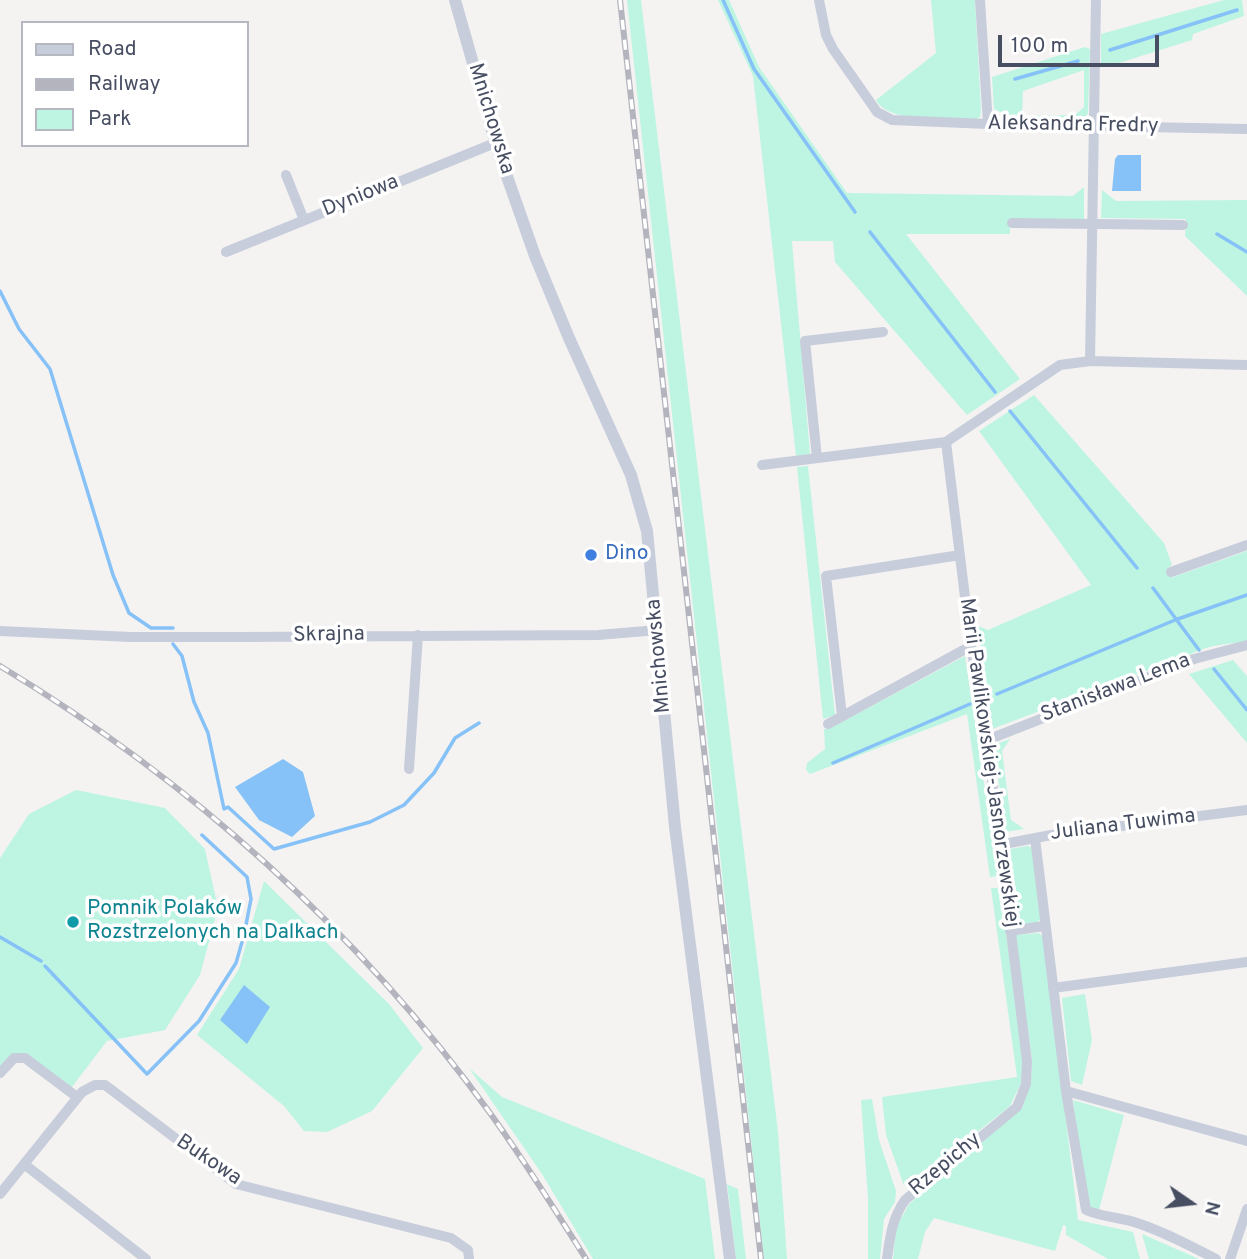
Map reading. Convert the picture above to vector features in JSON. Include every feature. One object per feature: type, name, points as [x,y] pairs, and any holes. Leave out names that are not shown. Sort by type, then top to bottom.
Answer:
[{"type":"street","name":"Mnichowska","points":[[455,0],[495,143],[535,256],[631,475],[647,531],[675,827],[730,1259]]},
{"type":"street","name":"Aleksandra Fredry","points":[[819,0],[826,35],[833,48],[877,112],[899,122],[1247,129]]},
{"type":"street","points":[[980,0],[988,124]]},
{"type":"street","points":[[1090,361],[1096,0]]},
{"type":"street","name":"Dyniowa","points":[[226,252],[495,143]]},
{"type":"street","points":[[286,175],[304,220]]},
{"type":"street","points":[[1012,223],[1183,225]]},
{"type":"street","points":[[817,458],[805,341],[883,332]]},
{"type":"street","points":[[762,466],[946,442],[1060,365],[1090,361],[1247,365]]},
{"type":"street","name":"Marii Pawlikowskiej-Jasnorzewskiej","points":[[946,442],[1027,1060],[1026,1084]]},
{"type":"street","points":[[1171,572],[1247,545]]},
{"type":"street","points":[[842,716],[826,576],[960,555]]},
{"type":"street","name":"Skrajna","points":[[0,631],[131,637],[598,635],[658,630]]},
{"type":"street","points":[[409,769],[418,635]]},
{"type":"street","points":[[828,724],[971,646]]},
{"type":"street","name":"Stanisława Lema","points":[[987,740],[1194,659],[1247,646]]},
{"type":"street","name":"Juliana Tuwima","points":[[999,845],[1247,810]]},
{"type":"street","name":"Marii Pawlikowskiej-Jasnorzewskiej","points":[[1035,838],[1066,1091],[1086,1210],[1157,1231],[1216,1259]]},
{"type":"street","points":[[1010,931],[1044,926]]},
{"type":"street","points":[[1053,988],[1247,962]]},
{"type":"street","points":[[0,1073],[14,1058],[25,1058],[77,1097],[0,1194]]},
{"type":"street","name":"Bukowa","points":[[77,1097],[95,1084],[105,1085],[236,1184],[451,1238],[468,1250],[469,1259]]},
{"type":"street","name":"Rzepichy","points":[[887,1259],[895,1214],[905,1200],[1017,1107],[1026,1084]]},
{"type":"street","points":[[1066,1091],[1247,1142]]},
{"type":"street","points":[[24,1164],[146,1259]]},
{"type":"street","points":[[1230,1259],[1247,1209]]},
{"type":"green space","points":[[627,0],[641,0],[778,1132],[787,1259],[764,1259]]},
{"type":"green space","points":[[718,0],[729,0],[759,67],[847,193],[1073,196],[1084,187],[1084,220],[1010,219],[1010,234],[906,234],[1020,379],[967,415],[835,262],[833,241],[792,241],[810,454],[796,456],[753,76]]},
{"type":"green space","points":[[931,0],[975,0],[981,110],[980,117],[975,120],[906,117],[883,108],[876,100],[936,53]]},
{"type":"green space","points":[[1224,0],[1242,0],[1244,16],[1193,34],[1192,40],[1106,67],[1101,65],[1101,34]]},
{"type":"green space","points":[[1085,47],[1090,49],[1088,113],[1084,120],[1021,121],[994,109],[992,77]],"holes":[[[1084,70],[1084,107],[1075,115],[1022,116],[1023,91]]]},
{"type":"green space","points":[[1102,190],[1116,201],[1247,200],[1247,296],[1185,236],[1186,219],[1101,218]]},
{"type":"green space","points":[[1034,395],[1164,543],[1172,565],[1168,568],[1173,577],[1247,551],[1247,641],[1205,648],[992,729],[978,626],[988,630],[1091,585],[979,431]]},
{"type":"green space","points":[[808,466],[835,715],[823,719],[797,467]]},
{"type":"green space","points":[[965,656],[998,876],[990,877],[967,714],[810,774],[806,770],[807,763],[825,749],[824,729],[829,729]]},
{"type":"green space","points":[[1233,660],[1247,676],[1247,743],[1189,674]]},
{"type":"green space","points":[[1010,739],[1002,751],[1011,820],[1024,829],[1005,832],[994,745]]},
{"type":"green space","points":[[76,790],[165,808],[205,849],[218,908],[200,975],[165,1030],[107,1041],[68,1092],[21,1057],[0,1073],[0,858],[29,814]]},
{"type":"green space","points":[[1028,846],[1032,848],[1041,919],[1036,923],[1013,926],[1004,850]]},
{"type":"green space","points":[[264,881],[389,1004],[423,1048],[372,1111],[327,1132],[304,1131],[284,1106],[197,1035],[239,969]]},
{"type":"green space","points":[[991,888],[1000,888],[1023,1057],[1022,1081],[1010,1106],[907,1188],[886,1135],[882,1097],[1017,1077]]},
{"type":"green space","points":[[1039,933],[1044,938],[1078,1220],[1133,1232],[1140,1259],[1108,1259],[1066,1235],[1066,1226],[1063,1225],[1055,1251],[934,1218],[925,1232],[918,1259],[893,1259],[896,1228],[909,1204],[1022,1108],[1031,1083],[1032,1059],[1015,935]]},
{"type":"green space","points":[[1085,994],[1092,1040],[1082,1085],[1071,1081],[1062,998]]},
{"type":"green space","points":[[469,1068],[502,1097],[705,1179],[715,1259],[593,1259],[542,1174]]},
{"type":"green space","points":[[872,1099],[879,1140],[896,1191],[895,1202],[884,1219],[880,1259],[868,1259],[868,1199],[861,1100]]},
{"type":"green space","points":[[1073,1100],[1124,1115],[1099,1210],[1087,1207]]},
{"type":"green space","points":[[727,1184],[738,1189],[746,1259],[736,1259]]},
{"type":"green space","points":[[1142,1234],[1199,1259],[1149,1259]]},
{"type":"water","points":[[1118,155],[1141,155],[1141,191],[1112,191],[1115,159]]},
{"type":"water","points":[[283,759],[303,772],[315,816],[292,837],[259,820],[235,787]]},
{"type":"water","points":[[244,985],[270,1007],[247,1044],[220,1020]]},
{"type":"waterway","points":[[723,0],[754,69],[855,212]]},
{"type":"waterway","points":[[1110,50],[1237,10]]},
{"type":"waterway","points":[[1015,79],[1078,61]]},
{"type":"waterway","points":[[870,232],[995,392]]},
{"type":"waterway","points":[[1217,234],[1247,252]]},
{"type":"waterway","points":[[0,291],[19,329],[50,369],[113,575],[129,613],[151,628],[173,628]]},
{"type":"waterway","points":[[1010,411],[1137,568]]},
{"type":"waterway","points":[[1153,588],[1199,650]]},
{"type":"waterway","points":[[997,694],[1175,620],[1247,595]]},
{"type":"waterway","points":[[173,644],[182,656],[194,702],[208,733],[224,809],[228,807],[274,849],[370,822],[404,805],[434,773],[455,738],[479,723]]},
{"type":"waterway","points":[[1214,669],[1247,710]]},
{"type":"waterway","points":[[833,763],[970,704]]},
{"type":"waterway","points":[[45,966],[147,1074],[199,1021],[236,963],[244,935],[251,899],[247,877],[202,835]]},
{"type":"waterway","points":[[0,937],[41,961]]},
{"type":"railway","points":[[620,0],[761,1259]]},
{"type":"railway","points":[[0,666],[139,759],[268,865],[328,922],[385,983],[490,1113],[586,1259]]},
{"type":"place","name":"Dino","points":[[591,555]]},
{"type":"place","name":"Pomnik Polaków Rozstrzelonych na Dalkach","points":[[73,922]]}]
